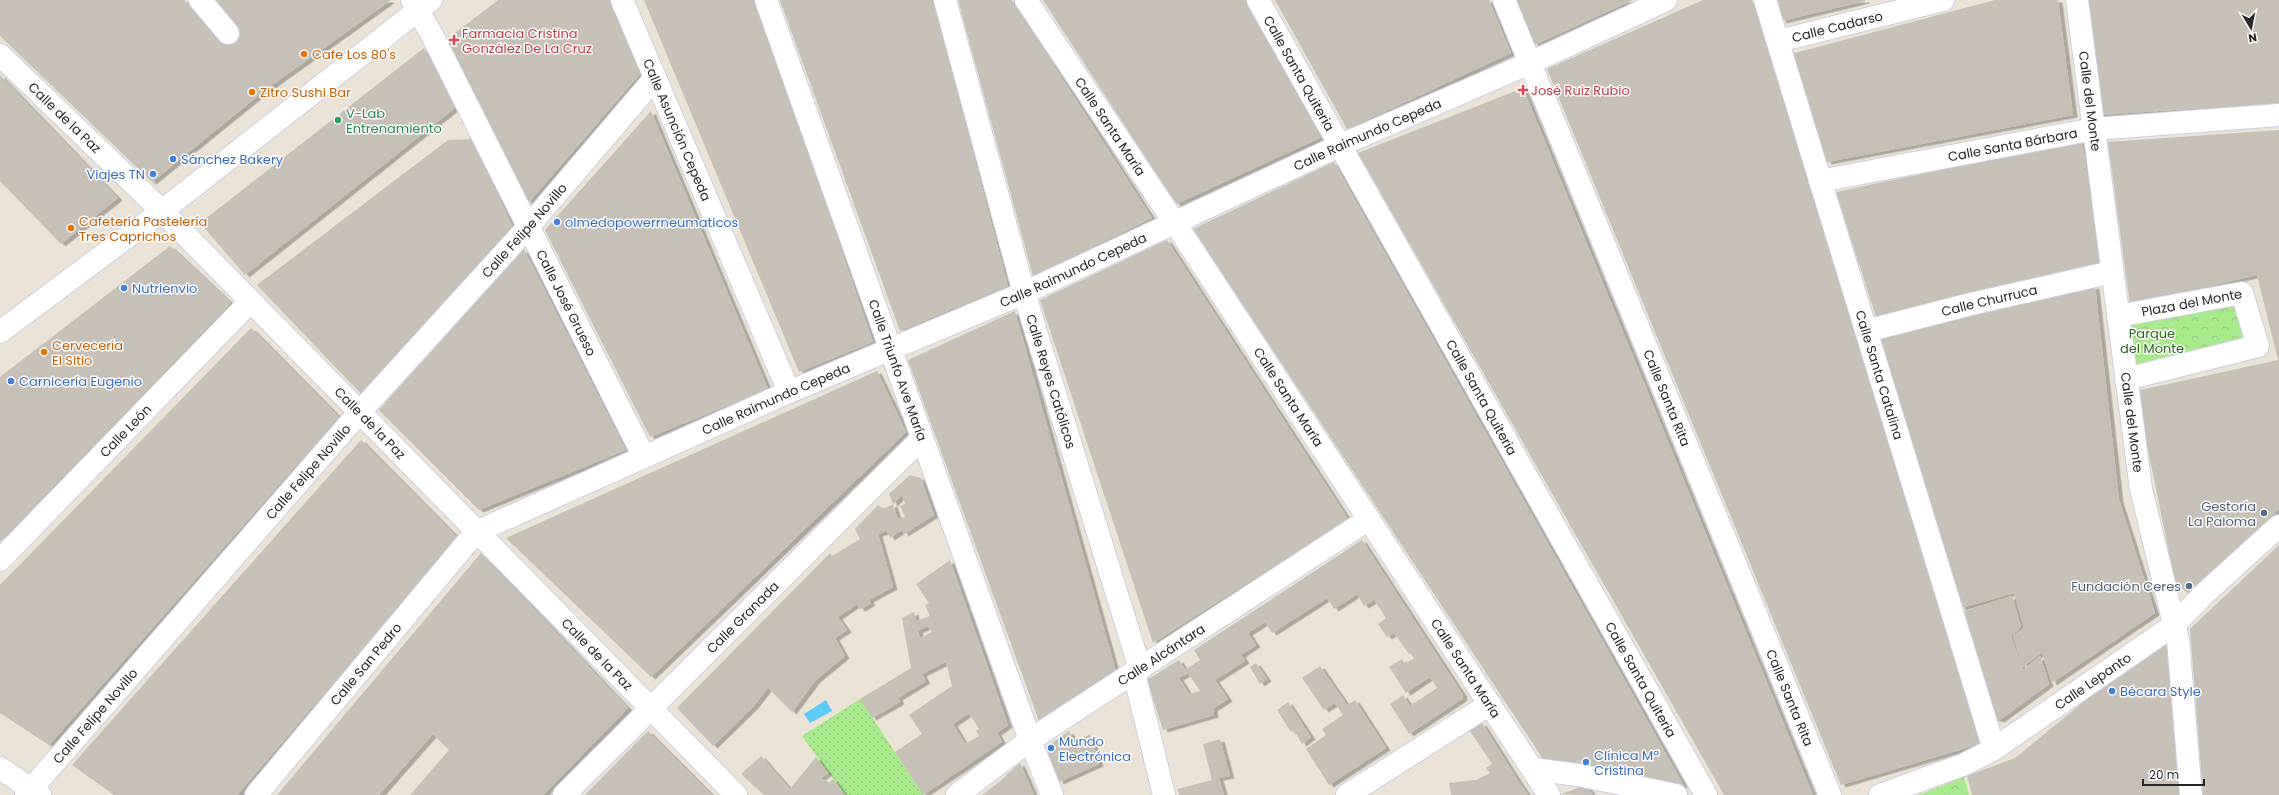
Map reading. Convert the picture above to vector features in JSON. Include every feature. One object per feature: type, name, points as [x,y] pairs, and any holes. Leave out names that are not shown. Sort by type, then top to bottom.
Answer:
[{"type":"street","points":[[200,0],[228,33]]},
{"type":"street","name":"Calle Asunción Cepeda","points":[[622,0],[788,392]]},
{"type":"street","name":"Calle Triunfo Ave María","points":[[766,0],[921,439],[1030,740],[1052,795]]},
{"type":"street","name":"Calle Reyes Católicos","points":[[945,0],[1024,293],[1137,671],[1164,795]]},
{"type":"street","name":"Calle Santa María","points":[[1026,0],[1175,223],[1550,795]]},
{"type":"street","name":"Calle Santa Quiteria","points":[[1258,0],[1342,145],[1706,795]]},
{"type":"street","name":"Calle Santa Rita","points":[[1504,0],[1830,795]]},
{"type":"street","name":"Calle Raimundo Cepeda","points":[[476,532],[788,392],[1024,293],[1342,145],[1530,63],[1666,0]]},
{"type":"street","name":"Calle Santa Catalina","points":[[1765,0],[1994,750]]},
{"type":"street","name":"Calle Cadarso","points":[[1778,41],[1943,0]]},
{"type":"street","name":"Calle del Monte","points":[[2077,0],[2141,489],[2178,640],[2191,795]]},
{"type":"street","points":[[0,332],[162,211],[421,3]]},
{"type":"street","name":"Calle José Grueso","points":[[421,3],[528,227],[644,457]]},
{"type":"street","name":"Calle de la Paz","points":[[0,55],[162,211],[736,795]]},
{"type":"street","name":"Calle Felipe Novillo","points":[[33,793],[359,413],[528,227],[655,78]]},
{"type":"street","name":"Calle Santa Bárbara","points":[[1820,181],[2094,129],[2279,115]]},
{"type":"street","name":"Calle Churruca","points":[[1866,331],[1971,304],[2112,272]]},
{"type":"street","name":"Plaza del Monte","points":[[2118,316],[2242,293],[2258,346],[2126,379]]},
{"type":"street","name":"Calle León","points":[[0,560],[250,302]]},
{"type":"street","name":"Calle Granada","points":[[564,795],[921,439]]},
{"type":"street","name":"Calle Alcántara","points":[[957,795],[1030,740],[1369,519]]},
{"type":"street","name":"Calle Lepanto","points":[[1880,795],[1965,764],[1994,750],[2174,625],[2204,595],[2279,526]]},
{"type":"street","name":"Calle San Pedro","points":[[256,795],[476,532]]},
{"type":"street","points":[[1347,795],[1490,704]]},
{"type":"street","points":[[0,768],[33,793]]},
{"type":"street","points":[[1533,769],[1578,775],[1676,795]]},
{"type":"green space","name":"Parque del Monte","points":[[2242,293],[2258,346],[2126,379],[2118,316]]},
{"type":"green space","points":[[860,699],[923,795],[845,795],[802,736]]},
{"type":"green space","points":[[1964,777],[1969,795],[1918,795]]},
{"type":"water","points":[[826,700],[832,711],[810,723],[804,714]]},
{"type":"building","points":[[0,0],[184,0],[221,42],[238,29],[213,0],[391,0],[264,91],[152,182],[0,36]]},
{"type":"building","points":[[498,0],[611,0],[640,74],[528,203],[446,40]]},
{"type":"building","points":[[644,0],[756,0],[873,342],[799,372]]},
{"type":"building","points":[[780,0],[933,0],[1008,286],[900,331]]},
{"type":"building","points":[[958,0],[1012,0],[1152,218],[1033,276]]},
{"type":"building","points":[[1043,0],[1245,0],[1322,137],[1176,204]]},
{"type":"building","points":[[1275,0],[1489,0],[1511,53],[1347,129]]},
{"type":"building","points":[[1517,0],[1633,0],[1534,45]]},
{"type":"building","points":[[1703,0],[1752,0],[1980,744],[1841,785],[1547,69]]},
{"type":"building","points":[[1777,0],[1865,0],[1865,1],[1782,21]]},
{"type":"building","points":[[1995,0],[2058,0],[2073,115],[1827,162],[1791,54]]},
{"type":"building","points":[[2085,0],[2279,0],[2279,103],[2099,115]]},
{"type":"building","points":[[424,48],[455,108],[245,275],[200,223]]},
{"type":"building","points":[[0,75],[118,198],[61,244],[0,181]]},
{"type":"building","points":[[1523,88],[1813,795],[1724,795],[1358,153]]},
{"type":"building","points":[[651,111],[768,389],[650,437],[545,230]]},
{"type":"building","points":[[2279,130],[2279,509],[2191,596],[2175,582],[2136,391],[2278,360],[2257,275],[2130,305],[2108,142]]},
{"type":"building","points":[[473,139],[512,226],[361,394],[257,285],[448,140]]},
{"type":"building","points":[[2082,140],[2100,262],[1876,317],[1836,192]]},
{"type":"building","points":[[1334,162],[1684,786],[1545,762],[1193,229]]},
{"type":"building","points":[[1167,240],[1348,519],[1153,643],[1040,300]]},
{"type":"building","points":[[170,246],[231,303],[0,542],[0,377]]},
{"type":"building","points":[[524,249],[626,450],[479,510],[379,410]]},
{"type":"building","points":[[2095,286],[2119,500],[2155,613],[2052,683],[2042,652],[2023,667],[2013,636],[2024,628],[2014,593],[1961,608],[1877,337]]},
{"type":"building","points":[[1015,311],[1116,672],[1039,721],[908,360]]},
{"type":"building","points":[[251,328],[339,417],[49,745],[0,713],[0,585]]},
{"type":"building","points":[[877,371],[906,432],[651,677],[506,538]]},
{"type":"building","points":[[361,440],[458,538],[237,795],[114,795],[72,765]]},
{"type":"building","points":[[910,475],[921,478],[934,515],[904,534],[902,530],[890,538],[887,531],[878,534],[893,587],[869,600],[871,603],[863,608],[860,609],[857,604],[838,617],[847,630],[835,638],[845,656],[816,680],[792,712],[768,688],[753,707],[713,746],[677,708],[830,553],[832,556],[860,539],[855,529],[878,505],[883,509],[893,504],[889,494]],"holes":[[[902,495],[905,504],[900,506],[905,517],[898,519],[893,504]]]},
{"type":"building","points":[[1362,540],[1463,695],[1462,699],[1409,734],[1390,704],[1403,695],[1410,706],[1437,688],[1430,677],[1406,693],[1389,667],[1402,659],[1405,664],[1414,658],[1410,653],[1409,654],[1394,633],[1387,637],[1378,624],[1386,618],[1374,600],[1364,606],[1357,594],[1334,609],[1327,598],[1272,633],[1265,622],[1248,633],[1256,645],[1241,655],[1245,661],[1215,680],[1228,699],[1213,709],[1214,715],[1163,730],[1147,680],[1179,660],[1185,670],[1200,660],[1194,650]],"holes":[[[1188,673],[1200,691],[1189,694],[1179,678]]]},
{"type":"building","points":[[2279,545],[2279,795],[2203,795],[2190,629]]},
{"type":"building","points":[[481,553],[628,708],[543,795],[410,795],[449,750],[433,734],[379,795],[277,795]]},
{"type":"building","points":[[950,560],[1008,725],[997,733],[1002,742],[923,795],[895,752],[922,734],[909,715],[952,686],[946,662],[922,674],[926,681],[898,698],[900,702],[872,718],[860,699],[911,668],[902,618],[914,612],[916,621],[930,616],[925,605],[929,603],[916,584]],"holes":[[[928,626],[932,632],[920,638],[918,631]],[[969,713],[979,729],[976,731],[979,736],[965,744],[953,724]]]},
{"type":"building","points":[[2012,596],[2021,627],[2011,636],[2023,670],[2040,656],[2049,684],[2000,720],[1989,717],[1962,612]]},
{"type":"building","points":[[2166,641],[2170,642],[2184,795],[1972,795],[1967,776],[2015,758],[2108,682]]},
{"type":"building","points":[[1256,663],[1267,679],[1260,684],[1250,667]]},
{"type":"building","points":[[1320,666],[1347,705],[1355,700],[1386,748],[1329,785],[1306,749],[1326,735],[1322,729],[1343,715],[1335,703],[1324,710],[1302,678]]},
{"type":"building","points":[[1288,702],[1311,737],[1302,744],[1294,730],[1291,732],[1277,710]]},
{"type":"building","points":[[1482,723],[1528,795],[1451,795],[1449,783],[1476,780],[1490,773],[1486,768],[1492,764],[1470,731]]},
{"type":"building","points":[[648,731],[712,795],[585,795]]},
{"type":"building","points":[[1069,731],[1075,744],[1090,734],[1099,764],[1059,782],[1046,747]]},
{"type":"building","points":[[1220,739],[1230,776],[1219,778],[1224,795],[1179,795],[1178,789],[1212,780],[1203,744]]},
{"type":"building","points":[[761,756],[790,789],[816,757],[828,773],[821,778],[829,783],[833,779],[845,795],[764,795],[741,774]]},
{"type":"building","points":[[1020,763],[1034,795],[982,795],[999,782]]},
{"type":"building","points":[[1586,785],[1593,795],[1561,794]]},
{"type":"place","name":"Farmacia Cristina González De La Cruz","points":[[454,40]]},
{"type":"place","name":"Cafe Los 80's","points":[[304,54]]},
{"type":"place","name":"José Ruiz Rubio","points":[[1523,90]]},
{"type":"place","name":"Zitro Sushi Bar","points":[[252,92]]},
{"type":"place","name":"V-Lab Entrenamiento","points":[[338,120]]},
{"type":"place","name":"Sánchez Bakery","points":[[173,159]]},
{"type":"place","name":"Viajes TN","points":[[153,174]]},
{"type":"place","name":"olmedopowerrneumaticos","points":[[557,222]]},
{"type":"place","name":"Cafetería Pastelería Tres Caprichos","points":[[71,228]]},
{"type":"place","name":"Nutrienvio","points":[[124,288]]},
{"type":"place","name":"Cervecería El Sitio","points":[[44,352]]},
{"type":"place","name":"Carnicería Eugenio","points":[[11,381]]},
{"type":"place","name":"Gestoría La Paloma","points":[[2264,513]]},
{"type":"place","name":"Fundación Ceres","points":[[2189,586]]},
{"type":"place","name":"Bécara Style","points":[[2112,691]]},
{"type":"place","name":"Mundo Electrónica","points":[[1051,748]]},
{"type":"place","name":"Clínica Mª Cristina","points":[[1586,762]]}]
